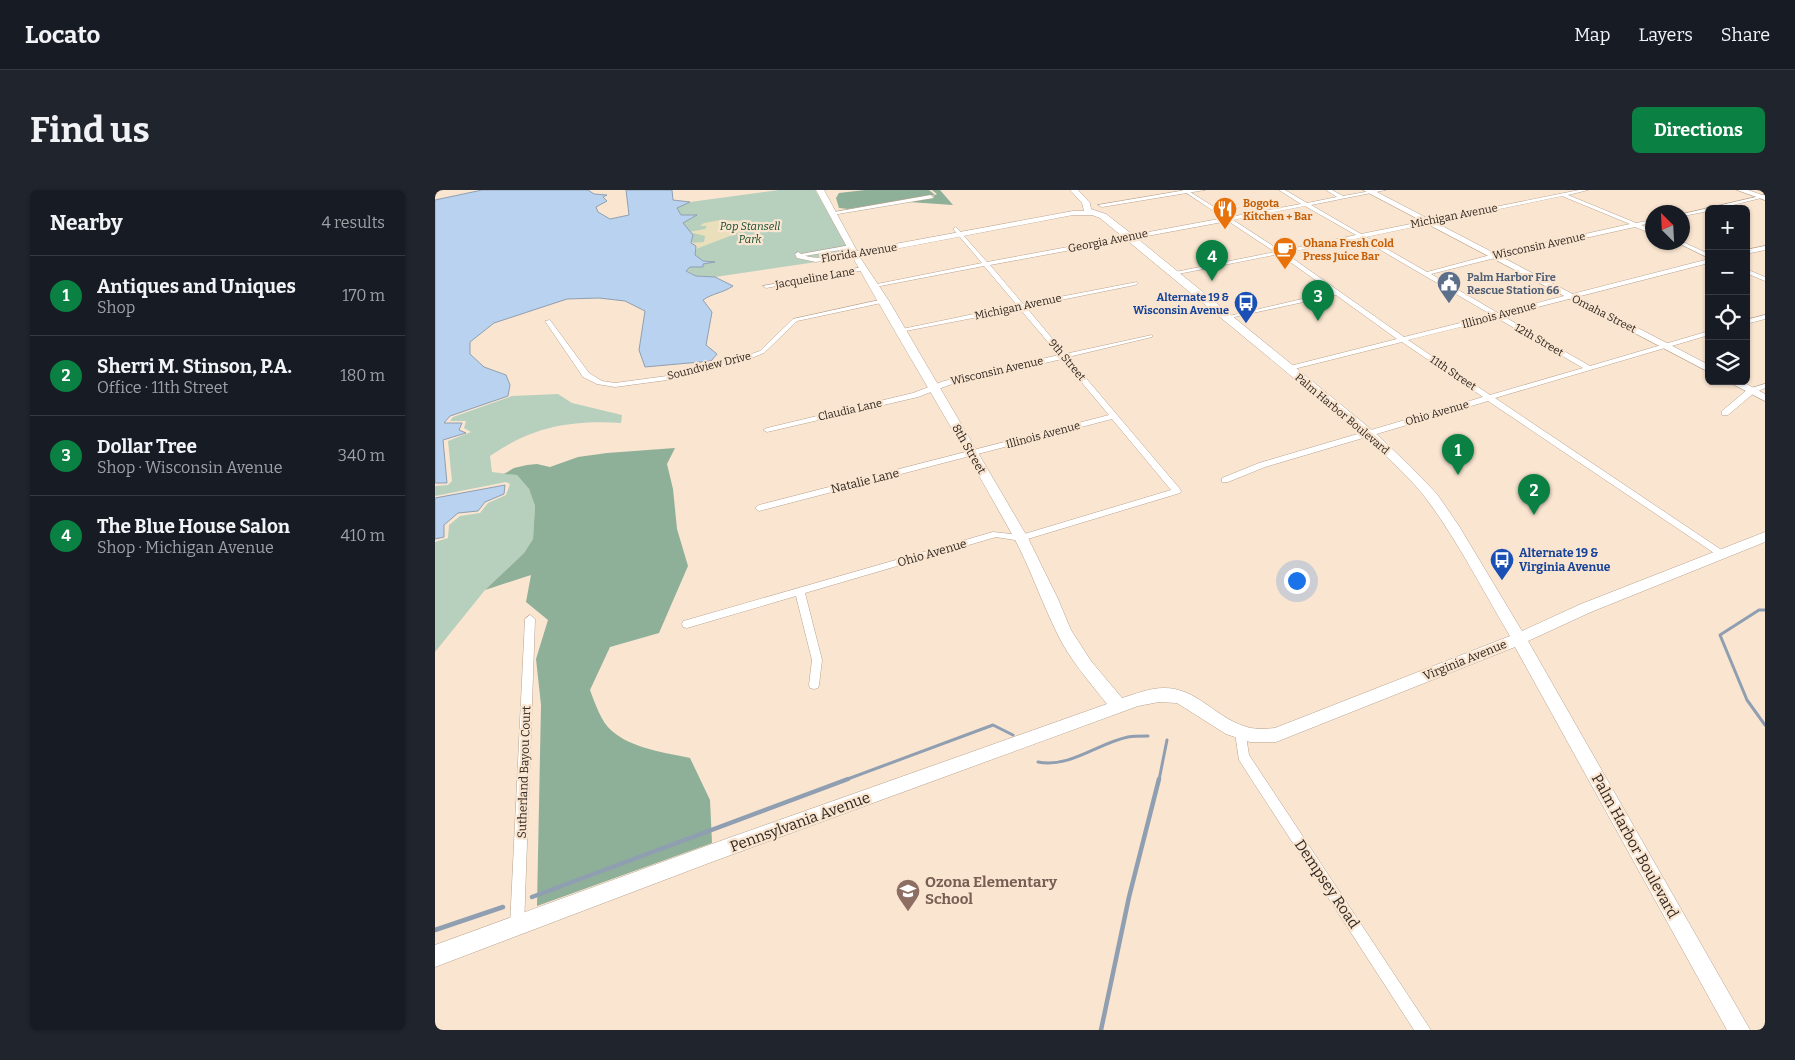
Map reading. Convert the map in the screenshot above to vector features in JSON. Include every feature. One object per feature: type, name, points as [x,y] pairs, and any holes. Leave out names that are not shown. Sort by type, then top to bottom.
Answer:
[{"type":"street","name":"8th Street","points":[[820,190],[863,269],[884,300],[933,389],[1021,538],[1051,599],[1064,632],[1085,665],[1119,706]]},
{"type":"street","name":"Palm Harbor Boulevard","points":[[1119,228],[1107,215],[1105,208],[1074,190],[1086,203],[1089,210],[1103,216],[1119,228],[1130,236],[1368,433],[1406,468],[1432,497],[1455,529],[1532,661],[1739,1030]]},
{"type":"street","points":[[1105,208],[1186,191],[1201,190]]},
{"type":"street","name":"12th Street","points":[[1281,190],[1590,370]]},
{"type":"street","points":[[1328,190],[1342,198]]},
{"type":"street","points":[[1553,190],[1645,228]]},
{"type":"street","name":"Michigan Avenue","points":[[1175,274],[1586,190]]},
{"type":"street","points":[[1741,190],[1763,197]]},
{"type":"street","name":"11th Street","points":[[1186,191],[1281,253],[1403,340],[1723,555]]},
{"type":"street","name":"Georgia Avenue","points":[[875,285],[1375,191]]},
{"type":"street","name":"Omaha Street","points":[[1375,191],[1670,345],[1705,367]]},
{"type":"street","points":[[831,213],[931,197]]},
{"type":"street","points":[[1690,213],[1763,197]]},
{"type":"street","name":"Florida Avenue","points":[[853,251],[798,254],[799,257],[807,260],[1105,208]]},
{"type":"street","name":"Wisconsin Avenue","points":[[1426,274],[1497,255],[1645,223]]},
{"type":"street","name":"9th Street","points":[[959,232],[1177,491]]},
{"type":"street","points":[[1690,247],[1705,254]]},
{"type":"street","points":[[1750,251],[1765,248]]},
{"type":"street","name":"Illinois Avenue","points":[[1289,369],[1705,262]]},
{"type":"street","name":"Jacqueline Lane","points":[[766,286],[863,269]]},
{"type":"street","points":[[1750,272],[1765,278]]},
{"type":"street","name":"Michigan Avenue","points":[[902,331],[1135,283]]},
{"type":"street","points":[[1227,318],[1338,293]]},
{"type":"street","name":"Soundview Drive","points":[[549,321],[586,375],[594,381],[615,385],[742,359],[762,351],[785,327],[795,320],[884,300]]},
{"type":"street","points":[[1750,321],[1765,317]]},
{"type":"street","name":"Ohio Avenue","points":[[1225,480],[1245,470],[1590,370],[1705,334]]},
{"type":"street","name":"Wisconsin Avenue","points":[[933,389],[947,383],[1150,336]]},
{"type":"street","name":"Omaha Street","points":[[1670,345],[1705,359]]},
{"type":"street","points":[[1746,385],[1759,389]]},
{"type":"street","name":"Claudia Lane","points":[[767,430],[933,389]]},
{"type":"street","points":[[1725,413],[1759,389]]},
{"type":"street","name":"Illinois Avenue","points":[[971,454],[1115,416]]},
{"type":"street","name":"Natalie Lane","points":[[759,508],[971,454]]},
{"type":"street","name":"Ohio Avenue","points":[[687,624],[996,534],[1021,538],[1177,491]]},
{"type":"street","name":"Virginia Avenue","points":[[1167,694],[1189,700],[1241,733],[1262,736],[1276,735],[1519,639],[1586,608],[1765,537]]},
{"type":"street","points":[[800,592],[817,660],[814,685]]},
{"type":"street","name":"Sutherland Bayou Court","points":[[517,926],[530,619]]},
{"type":"street","name":"Pennsylvania Avenue","points":[[435,956],[1119,706],[1167,694]]},
{"type":"street","name":"Dempsey Road","points":[[1241,733],[1243,756],[1423,1030]]},
{"type":"green space","name":"Pop Stansell Park","points":[[779,190],[815,190],[848,247],[850,257],[715,277],[696,276],[686,270],[690,267],[703,267],[702,264],[712,262],[703,261],[695,255],[696,249],[682,223],[695,215],[681,215],[676,208],[690,202]]},
{"type":"green space","points":[[865,190],[929,190],[935,195],[848,209],[839,208],[836,198],[839,193]]},
{"type":"green space","points":[[932,190],[940,190],[953,205],[909,202],[934,198],[933,196],[937,194]]},
{"type":"green space","points":[[558,394],[572,403],[622,415],[621,423],[602,422],[552,427],[521,438],[490,456],[492,472],[517,475],[529,489],[535,506],[533,539],[524,553],[485,590],[435,652],[435,542],[448,538],[449,525],[460,516],[480,513],[488,503],[506,495],[510,484],[506,482],[435,496],[435,486],[448,485],[452,481],[448,441],[471,432],[464,428],[466,421],[450,421],[453,417],[512,396]]},
{"type":"green space","points":[[675,448],[667,464],[673,489],[677,529],[688,566],[659,633],[610,647],[590,690],[605,723],[620,737],[649,749],[690,758],[710,800],[712,843],[537,906],[541,705],[536,659],[548,620],[526,602],[531,575],[485,590],[524,553],[533,539],[535,506],[529,489],[517,475],[504,474],[514,468],[527,465],[537,464],[550,467],[578,457]]},
{"type":"sand","points":[[720,220],[745,221],[737,226],[756,230],[743,231],[696,249],[696,246],[691,243],[704,242],[705,236],[689,232],[705,229],[707,226],[700,226],[704,223]]},
{"type":"water","points":[[482,190],[588,190],[594,194],[607,195],[603,197],[607,201],[596,207],[598,212],[610,219],[629,215],[626,190],[672,190],[673,200],[690,202],[677,208],[681,215],[697,215],[683,223],[693,235],[691,243],[696,246],[695,255],[703,261],[715,262],[703,264],[703,267],[690,267],[686,271],[696,276],[715,277],[733,286],[703,300],[712,312],[706,345],[717,354],[711,361],[645,367],[639,350],[645,311],[625,301],[599,298],[567,299],[494,323],[470,342],[470,354],[484,367],[506,375],[510,385],[508,396],[450,416],[444,423],[462,423],[459,430],[466,433],[443,440],[447,483],[435,483],[435,200]]},
{"type":"water","points":[[505,485],[504,494],[485,502],[478,511],[458,513],[444,525],[444,537],[435,539],[435,498]]},
{"type":"waterway","points":[[1765,610],[1759,610],[1720,635],[1747,700],[1765,725]]},
{"type":"waterway","points":[[845,780],[993,725],[1013,735]]},
{"type":"waterway","points":[[1038,762],[1062,761],[1117,740],[1148,736]]},
{"type":"waterway","points":[[1159,780],[1167,740]]},
{"type":"waterway","points":[[532,897],[848,779]]},
{"type":"waterway","points":[[1101,1030],[1129,897],[1159,779]]},
{"type":"waterway","points":[[435,930],[503,907]]},
{"type":"place","name":"Bogota Kitchen + Bar","points":[[1225,230]]},
{"type":"place","name":"Ohana Fresh Cold Press Juice Bar","points":[[1285,270]]},
{"type":"place","name":"The Blue House Salon","points":[[1212,281]]},
{"type":"place","name":"Palm Harbor Fire Rescue Station 66","points":[[1449,304]]},
{"type":"place","name":"Dollar Tree","points":[[1318,321]]},
{"type":"place","name":"Alternate 19 & Wisconsin Avenue","points":[[1246,324]]},
{"type":"place","name":"Antiques and Uniques","points":[[1458,475]]},
{"type":"place","name":"Sherri M. Stinson, P.A.","points":[[1534,515]]},
{"type":"place","name":"Alternate 19 & Virginia Avenue","points":[[1502,581]]},
{"type":"place","name":"Ozona Elementary School","points":[[908,912]]}]
